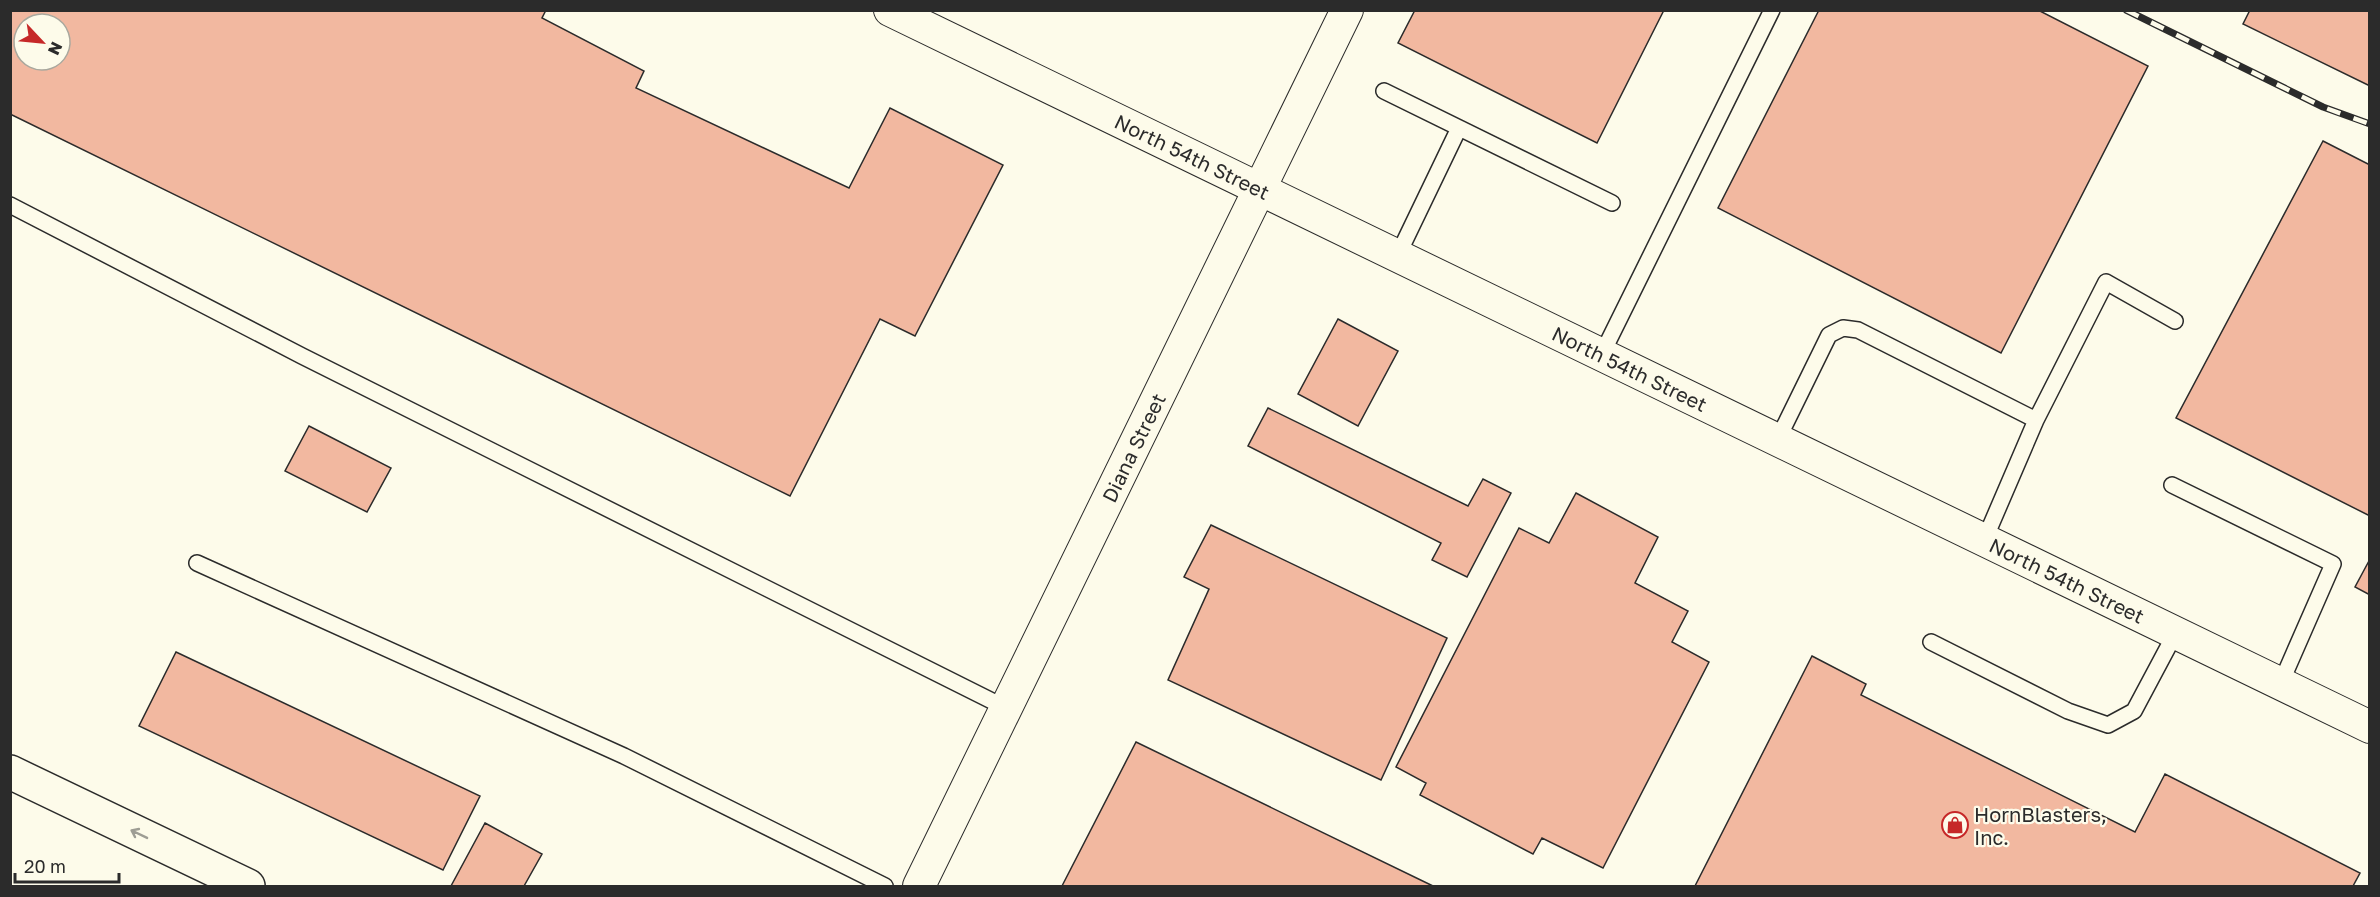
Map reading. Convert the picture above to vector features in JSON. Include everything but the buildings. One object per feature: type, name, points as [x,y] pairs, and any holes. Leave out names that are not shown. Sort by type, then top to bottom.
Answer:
[{"type":"main road","points":[[10,772],[248,886]]},
{"type":"street","name":"North 54th Street","points":[[890,10],[2370,727]]},
{"type":"street","name":"Diana Street","points":[[919,886],[1347,10]]},
{"type":"lane","points":[[1601,356],[1772,10]]},
{"type":"lane","points":[[1384,91],[1612,202]]},
{"type":"lane","points":[[1397,257],[1459,128]]},
{"type":"lane","points":[[10,205],[302,356],[1006,708]]},
{"type":"lane","points":[[1984,541],[2036,420],[2106,282],[2175,321]]},
{"type":"lane","points":[[1777,441],[1829,335],[1843,328],[1858,330],[2036,420]]},
{"type":"lane","points":[[2172,485],[2333,564],[2280,684]]},
{"type":"lane","points":[[196,563],[624,756],[885,886]]},
{"type":"lane","points":[[1930,642],[2068,711],[2108,724],[2134,711],[2175,634]]},
{"type":"railway","points":[[2126,10],[2323,107],[2370,124]]},
{"type":"place","name":"HornBlasters, Inc.","points":[[1955,825]]}]
